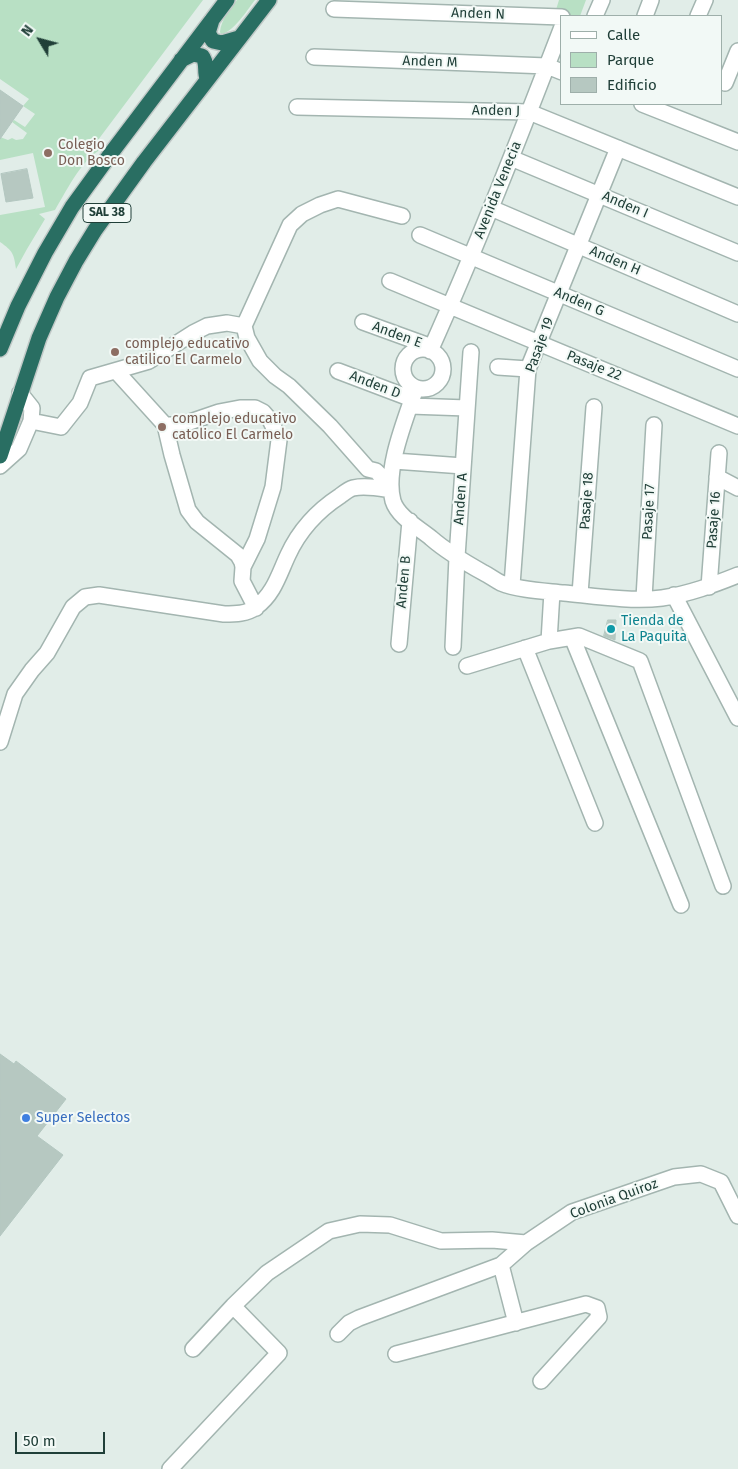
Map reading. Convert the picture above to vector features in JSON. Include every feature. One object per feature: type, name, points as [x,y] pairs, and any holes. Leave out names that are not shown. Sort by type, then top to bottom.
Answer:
[{"type":"highway","name":"SAL 38","points":[[0,349],[27,288],[72,207],[227,0]]},
{"type":"highway","name":"SAL 38","points":[[0,456],[39,338],[57,297],[76,261],[95,230],[207,78],[268,0]]},
{"type":"highway","points":[[213,18],[208,33],[213,41],[222,43],[239,38]]},
{"type":"highway","points":[[180,62],[193,54],[202,56],[206,64],[205,74],[207,78]]},
{"type":"street","points":[[595,15],[602,0]]},
{"type":"street","points":[[645,15],[652,0]]},
{"type":"street","points":[[698,15],[705,0]]},
{"type":"street","name":"Anden N","points":[[334,9],[560,17]]},
{"type":"street","name":"Avenida Venecia","points":[[431,349],[491,208],[560,32]]},
{"type":"street","points":[[728,84],[738,51]]},
{"type":"street","name":"Anden M","points":[[314,57],[547,66],[560,71]]},
{"type":"street","points":[[645,105],[738,142]]},
{"type":"street","name":"Anden J","points":[[297,107],[529,112],[738,197]]},
{"type":"street","name":"Pasaje 19","points":[[512,585],[528,369],[618,148]]},
{"type":"street","name":"Anden I","points":[[511,158],[738,253]]},
{"type":"street","points":[[402,216],[338,199],[302,214],[290,225],[244,326],[247,338],[260,361],[330,426],[368,469],[381,476],[402,516],[457,557],[501,583],[533,590],[623,598],[661,598],[709,587],[738,575]]},
{"type":"street","name":"Anden H","points":[[491,208],[738,314]]},
{"type":"street","name":"Anden G","points":[[420,235],[738,370]]},
{"type":"street","name":"Pasaje 22","points":[[390,281],[738,426]]},
{"type":"street","points":[[31,421],[61,427],[80,403],[90,378],[149,361],[192,333],[207,326],[227,322],[244,326]]},
{"type":"street","name":"Anden E","points":[[363,322],[431,349]]},
{"type":"street","points":[[387,489],[398,440],[413,398],[412,386],[405,379],[404,364],[408,356],[416,351],[431,349],[441,360],[442,374],[434,386],[425,389],[413,398]]},
{"type":"street","name":"Anden A","points":[[453,647],[471,352]]},
{"type":"street","points":[[498,367],[528,369]]},
{"type":"street","points":[[116,371],[165,425],[188,510],[197,522],[238,555],[243,567],[242,582],[256,608]]},
{"type":"street","name":"Anden D","points":[[338,371],[413,398],[467,408]]},
{"type":"street","points":[[0,466],[20,448],[31,421],[32,408],[20,393]]},
{"type":"street","name":"Pasaje 18","points":[[580,594],[594,407]]},
{"type":"street","points":[[165,425],[181,425],[219,412],[240,408],[255,408],[263,412],[270,420],[279,440],[273,487],[257,539],[243,567]]},
{"type":"street","name":"Pasaje 17","points":[[644,598],[654,425]]},
{"type":"street","name":"Pasaje 16","points":[[709,587],[719,453]]},
{"type":"street","points":[[394,461],[463,466]]},
{"type":"street","points":[[717,477],[738,488]]},
{"type":"street","points":[[0,742],[15,694],[47,653],[73,607],[84,597],[99,595],[224,614],[240,614],[256,608],[270,593],[288,554],[302,530],[330,502],[352,488],[387,489]]},
{"type":"street","name":"Anden B","points":[[399,644],[410,521]]},
{"type":"street","points":[[549,641],[552,592]]},
{"type":"street","points":[[674,595],[738,718]]},
{"type":"street","points":[[467,666],[549,641],[579,636],[640,661],[723,886]]},
{"type":"street","points":[[572,637],[681,905]]},
{"type":"street","points":[[526,648],[595,824]]},
{"type":"street","name":"Colonia Quiroz","points":[[501,1265],[526,1243],[572,1212],[674,1177],[701,1174],[720,1182],[738,1216]]},
{"type":"street","points":[[193,1349],[232,1306],[267,1273],[329,1231],[360,1224],[390,1225],[441,1241],[492,1240],[526,1243]]},
{"type":"street","points":[[338,1334],[349,1323],[359,1318],[501,1265],[516,1323]]},
{"type":"street","points":[[396,1354],[586,1304],[597,1308],[599,1317],[541,1382]]},
{"type":"street","points":[[170,1469],[279,1353],[232,1306]]},
{"type":"green space","name":"Colegio Don Bosco","points":[[0,0],[203,0],[95,144],[102,143],[107,146],[90,157],[83,165],[55,210],[39,214],[45,219],[16,269],[12,253],[0,242],[0,215],[45,207],[33,153],[0,160],[0,137],[8,140],[12,138],[16,140],[23,139],[27,133],[12,122],[14,120],[25,127],[35,114],[23,106],[29,99],[0,79]]},
{"type":"green space","points":[[237,0],[255,0],[231,29],[221,34],[224,19]]},
{"type":"green space","points":[[559,0],[586,0],[580,15],[555,13]]},
{"type":"building","points":[[0,90],[23,106],[0,139]]},
{"type":"building","points":[[27,169],[33,198],[6,202],[1,174]]},
{"type":"building","name":"Tienda de La Paquita","points":[[608,620],[616,620],[615,640],[604,636]]},
{"type":"building","points":[[0,1054],[14,1064],[16,1061],[66,1099],[37,1136],[63,1155],[0,1236]]},
{"type":"place","name":"Colegio Don Bosco","points":[[48,153]]},
{"type":"place","name":"complejo educativo catilico El Carmelo","points":[[115,352]]},
{"type":"place","name":"complejo educativo catolico El Carmelo","points":[[162,427]]},
{"type":"place","name":"Tienda de La Paquita","points":[[611,629]]},
{"type":"place","name":"Super Selectos","points":[[26,1118]]}]
